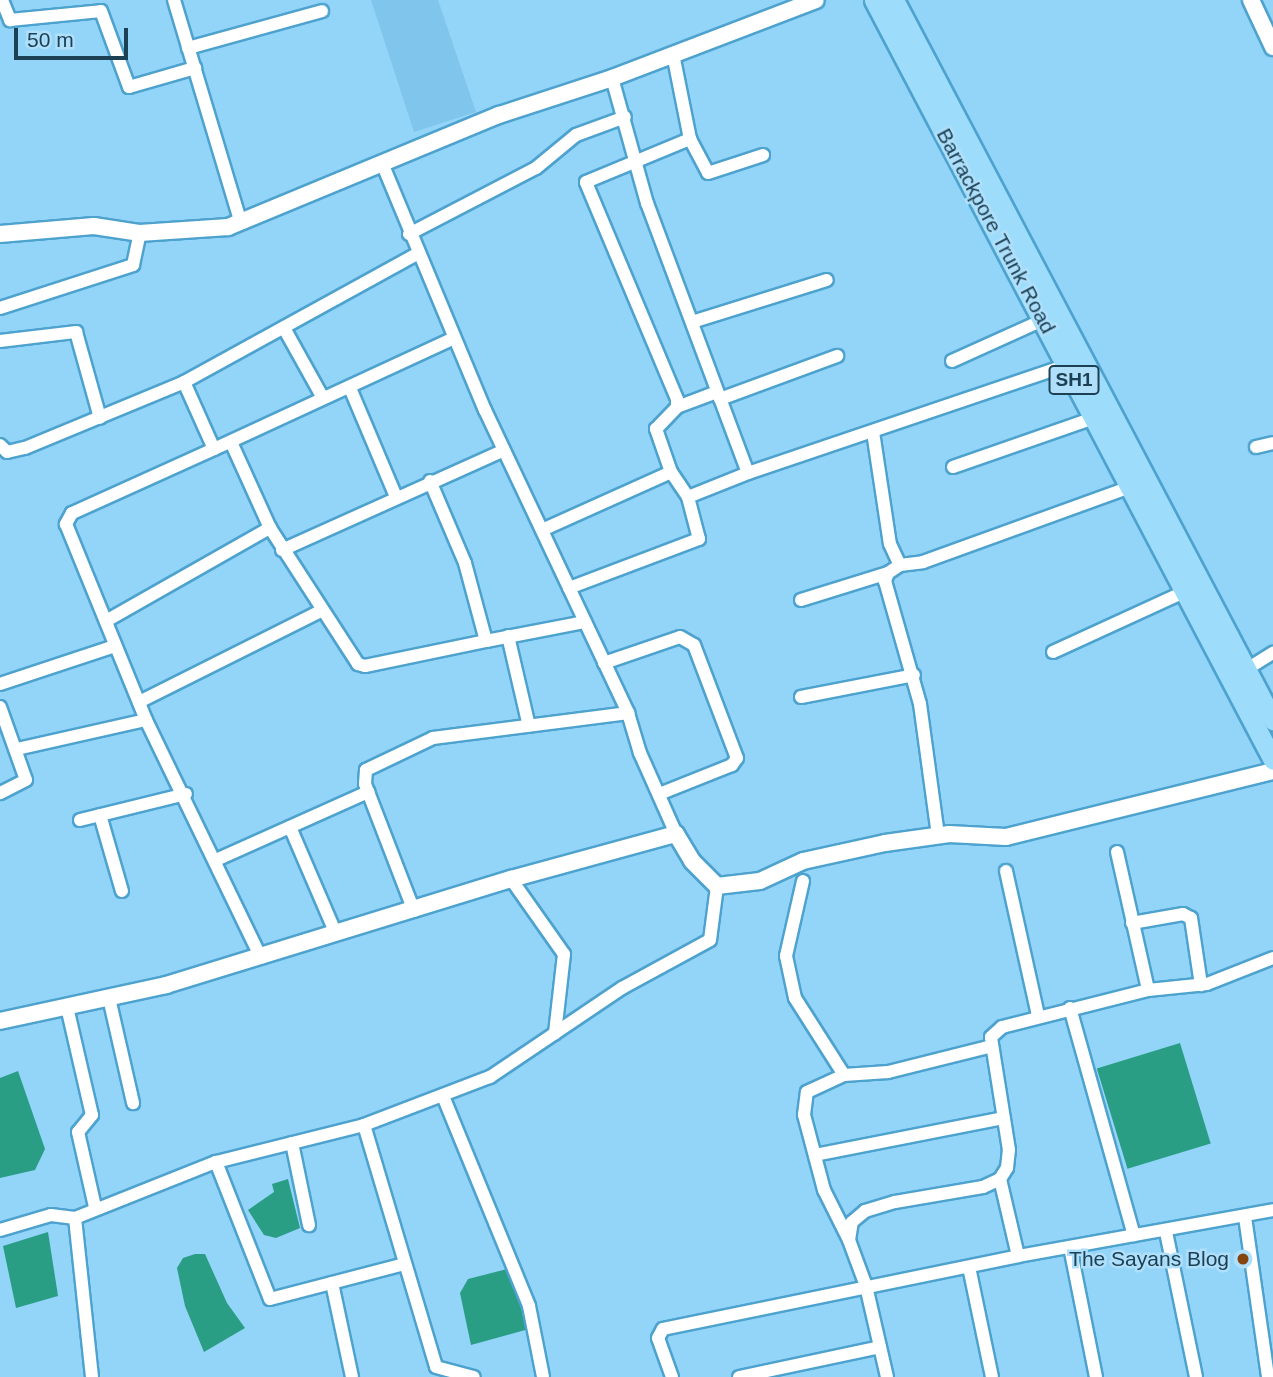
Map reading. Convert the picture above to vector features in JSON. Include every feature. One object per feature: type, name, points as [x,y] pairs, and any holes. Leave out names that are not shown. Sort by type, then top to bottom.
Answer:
[{"type":"main road","name":"Barrackpore Trunk Road","points":[[874,0],[1273,760]]},
{"type":"main road","name":"Barrackpore Trunk Road","points":[[894,0],[1273,720]]},
{"type":"street","points":[[2,0],[10,20],[101,11],[129,87],[195,68]]},
{"type":"street","points":[[174,0],[241,223]]},
{"type":"street","points":[[0,234],[94,226],[140,233],[241,223],[499,115],[612,78],[816,0]]},
{"type":"street","points":[[1251,0],[1273,47]]},
{"type":"street","points":[[188,48],[321,11]]},
{"type":"street","points":[[673,54],[690,139],[708,173],[763,155]]},
{"type":"street","points":[[612,78],[647,203],[748,473]]},
{"type":"street","points":[[409,234],[536,168],[576,135],[625,117]]},
{"type":"street","points":[[677,407],[586,182],[635,158],[690,139]]},
{"type":"street","points":[[382,163],[417,254],[504,450],[628,713],[676,834],[692,862],[717,886]]},
{"type":"street","points":[[0,309],[133,265],[140,233]]},
{"type":"street","points":[[0,445],[4,451],[25,448],[184,382],[417,254]]},
{"type":"street","points":[[692,322],[827,280]]},
{"type":"street","points":[[952,361],[1043,320]]},
{"type":"street","points":[[284,328],[323,398]]},
{"type":"street","points":[[0,341],[76,332],[100,418]]},
{"type":"street","points":[[261,958],[186,794],[146,720],[66,524],[68,517],[454,338]]},
{"type":"street","points":[[569,588],[699,539],[701,531],[688,497],[671,472],[656,429],[677,407],[719,396],[837,356]]},
{"type":"street","points":[[688,497],[748,473],[1067,365]]},
{"type":"street","points":[[184,382],[214,449]]},
{"type":"street","points":[[349,388],[396,497]]},
{"type":"street","points":[[953,467],[1094,418]]},
{"type":"street","points":[[873,432],[890,544],[900,565]]},
{"type":"street","points":[[231,442],[282,550],[321,611],[361,666],[585,622]]},
{"type":"street","points":[[1256,447],[1273,443]]},
{"type":"street","points":[[282,550],[430,481],[504,450]]},
{"type":"street","points":[[542,530],[671,472]]},
{"type":"street","points":[[430,481],[465,563],[486,641]]},
{"type":"street","points":[[801,600],[888,573],[900,565],[923,562],[1130,488]]},
{"type":"street","points":[[106,621],[270,528]]},
{"type":"street","points":[[888,573],[888,590],[914,675],[938,835]]},
{"type":"street","points":[[1053,652],[1184,592]]},
{"type":"street","points":[[139,702],[321,611]]},
{"type":"street","points":[[508,636],[529,726]]},
{"type":"street","points":[[604,663],[680,638],[694,645],[737,758],[732,765],[659,794]]},
{"type":"street","points":[[0,684],[115,646]]},
{"type":"street","points":[[1247,669],[1273,653]]},
{"type":"street","points":[[801,697],[914,675]]},
{"type":"street","points":[[0,707],[26,780],[0,793]]},
{"type":"street","points":[[414,911],[368,792],[366,770],[416,744],[628,713]]},
{"type":"street","points":[[17,749],[146,720]]},
{"type":"street","points":[[717,886],[760,881],[803,861],[938,835],[1006,837],[1273,771]]},
{"type":"street","points":[[216,860],[368,792]]},
{"type":"street","points":[[80,820],[186,794]]},
{"type":"street","points":[[100,815],[122,891]]},
{"type":"street","points":[[290,827],[336,934]]},
{"type":"street","points":[[0,1021],[109,998],[261,958],[511,879],[676,834]]},
{"type":"street","points":[[1117,852],[1148,990]]},
{"type":"street","points":[[1006,871],[1038,1015]]},
{"type":"street","points":[[511,879],[564,954],[555,1033]]},
{"type":"street","points":[[803,881],[786,956],[795,998],[844,1075]]},
{"type":"street","points":[[0,1230],[51,1216],[75,1218],[96,1207],[216,1162],[364,1125],[490,1077],[622,988],[710,940],[717,886]]},
{"type":"street","points":[[1132,923],[1183,914],[1191,918],[1196,928],[1201,985]]},
{"type":"street","points":[[849,1240],[852,1222],[865,1211],[983,1187],[1000,1179],[1007,1168],[1009,1150],[991,1037],[1002,1027],[1038,1015],[1148,990],[1201,985],[1273,958]]},
{"type":"street","points":[[109,998],[132,1103]]},
{"type":"street","points":[[67,1007],[92,1115],[78,1132],[96,1207]]},
{"type":"street","points":[[1070,1008],[1133,1235]]},
{"type":"street","points":[[887,1377],[866,1286],[849,1240],[824,1190],[804,1115],[807,1092],[844,1075],[888,1072],[992,1046]]},
{"type":"street","points":[[443,1096],[529,1306],[543,1377]]},
{"type":"street","points":[[815,1155],[1003,1118]]},
{"type":"street","points":[[364,1125],[436,1367],[474,1377]]},
{"type":"street","points":[[292,1143],[309,1226]]},
{"type":"street","points":[[216,1162],[269,1298],[404,1264]]},
{"type":"street","points":[[1000,1179],[1018,1256]]},
{"type":"street","points":[[672,1377],[658,1338],[663,1329],[1018,1256],[1133,1235],[1166,1232],[1273,1210]]},
{"type":"street","points":[[1245,1217],[1268,1377]]},
{"type":"street","points":[[75,1218],[92,1377]]},
{"type":"street","points":[[1166,1232],[1196,1377]]},
{"type":"street","points":[[1070,1247],[1096,1377]]},
{"type":"street","points":[[969,1267],[992,1377]]},
{"type":"street","points":[[332,1283],[352,1377]]},
{"type":"street","points":[[739,1377],[880,1347]]},
{"type":"shaded area","points":[[371,0],[438,0],[476,112],[414,132]]},
{"type":"shaded area","points":[[1180,1043],[1211,1143],[1128,1169],[1097,1068]]},
{"type":"shaded area","points":[[18,1071],[45,1149],[35,1170],[0,1178],[0,1078]]},
{"type":"shaded area","points":[[288,1179],[300,1228],[276,1238],[264,1235],[248,1210],[274,1192],[272,1184]]},
{"type":"shaded area","points":[[48,1232],[58,1296],[16,1308],[3,1246]]},
{"type":"shaded area","points":[[205,1254],[227,1303],[245,1328],[204,1352],[185,1306],[177,1268],[183,1258]]},
{"type":"shaded area","points":[[511,1268],[529,1329],[471,1345],[460,1293],[468,1279]]},
{"type":"place","name":"The Sayans Blog","points":[[1243,1259]]}]
